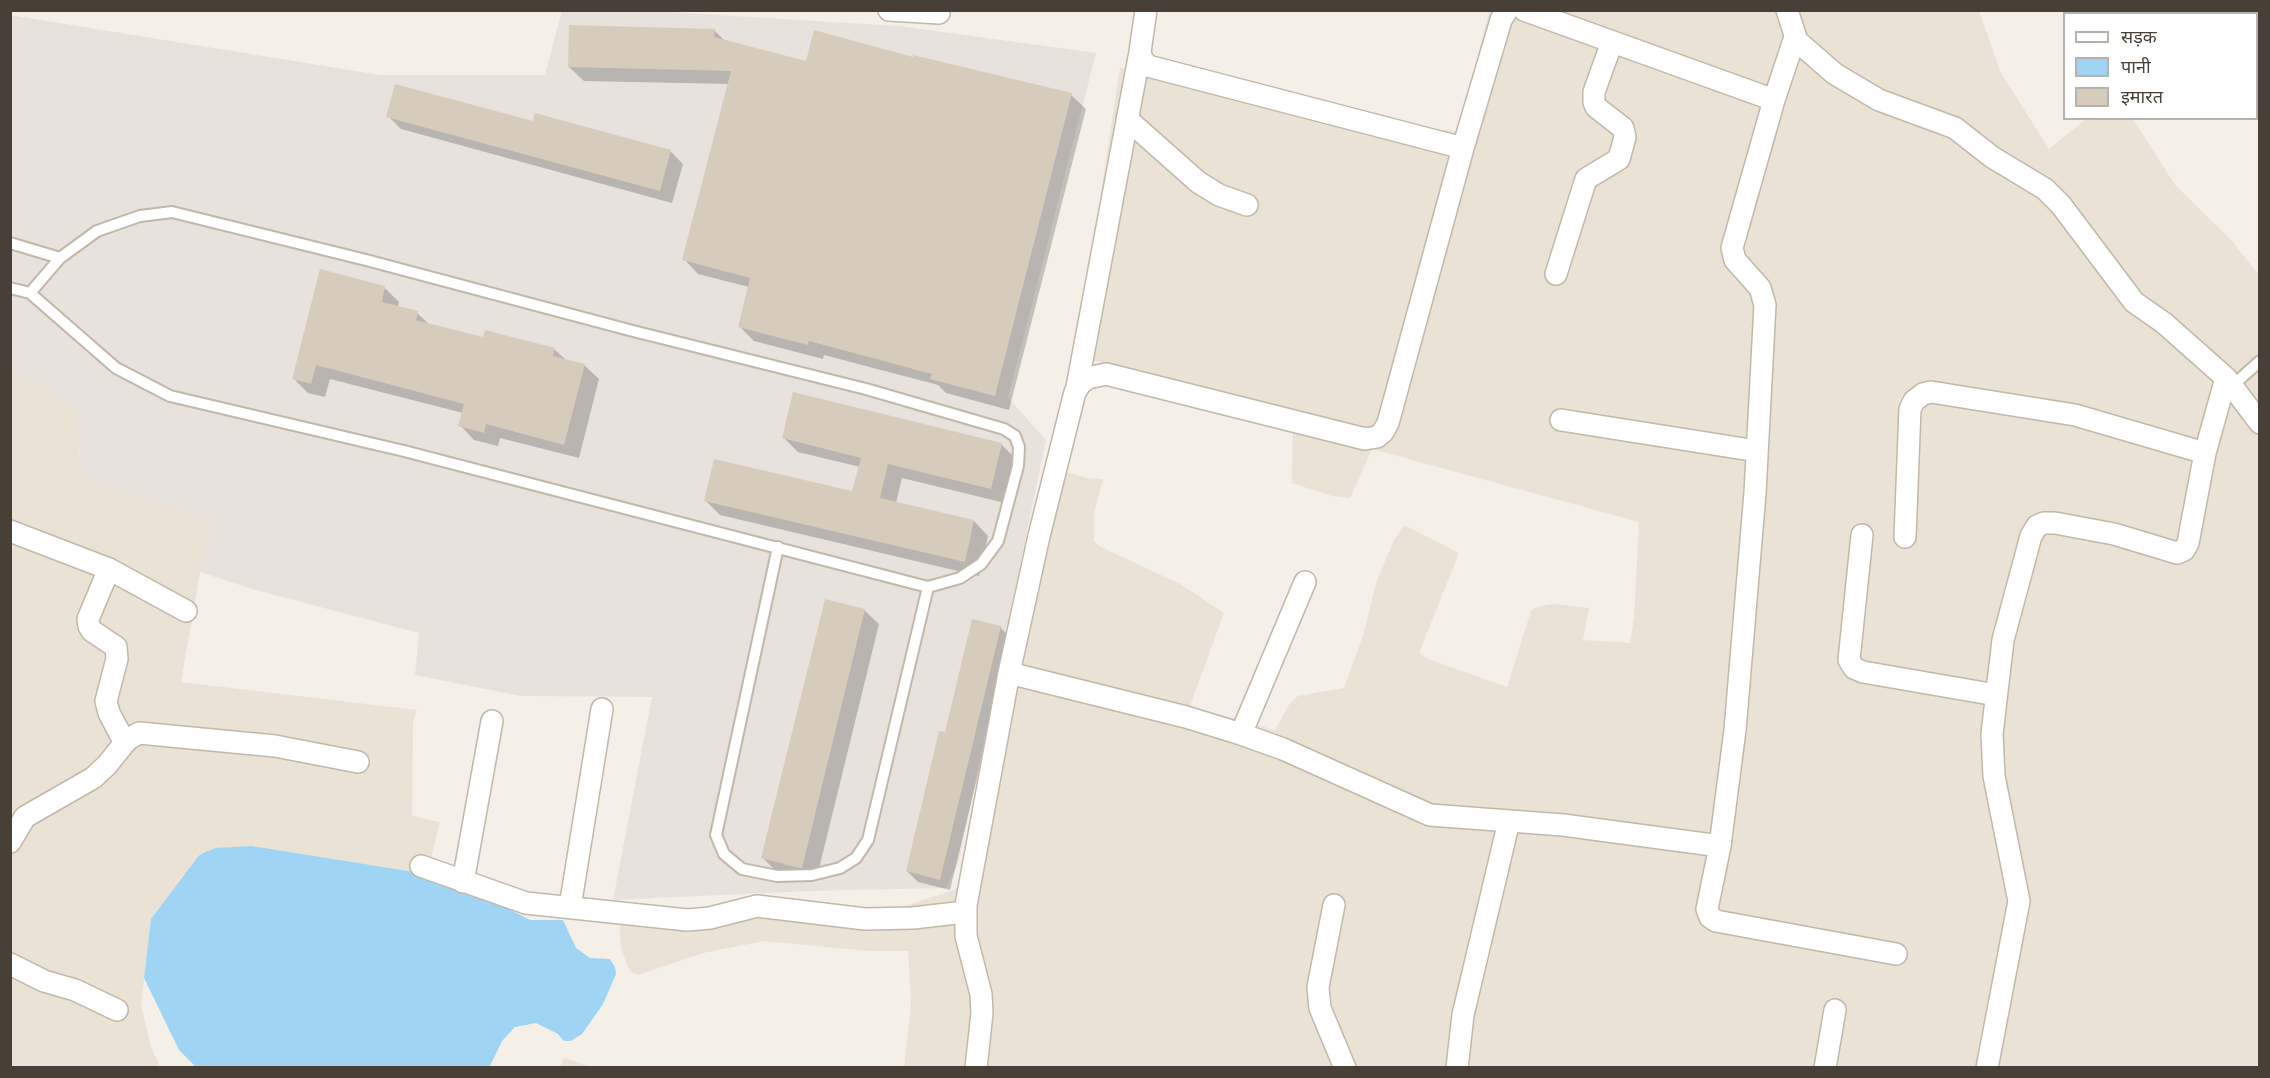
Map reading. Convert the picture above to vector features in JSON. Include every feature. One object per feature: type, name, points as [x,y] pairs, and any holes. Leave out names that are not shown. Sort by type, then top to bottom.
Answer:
[{"type":"street","points":[[889,10],[939,13]]},
{"type":"street","points":[[976,1068],[982,1012],[981,994],[966,936],[965,912],[1009,673],[1077,387],[1146,10]]},
{"type":"street","points":[[1077,387],[1088,378],[1106,374],[1365,439],[1377,437],[1383,432],[1388,423],[1463,148],[1501,20],[1507,10]]},
{"type":"street","points":[[1524,10],[1574,19],[1612,42],[1774,100]]},
{"type":"street","points":[[1787,10],[1797,41],[1835,74],[1879,100],[1955,128],[1992,157],[2045,189],[2061,205],[2133,302],[2164,323],[2229,382],[2259,423]]},
{"type":"street","points":[[1795,37],[1774,100],[1732,248],[1735,261],[1760,288],[1765,298],[1757,451],[1735,730],[1720,846],[1707,909],[1710,917],[1716,921],[1896,954]]},
{"type":"street","points":[[1556,274],[1586,179],[1619,159],[1625,137],[1623,128],[1596,107],[1594,102],[1594,92],[1612,42]]},
{"type":"street","points":[[1140,52],[1148,66],[1463,148]]},
{"type":"street","points":[[1127,119],[1198,182],[1219,195],[1247,205]]},
{"type":"street","points":[[1987,1068],[2019,901],[1994,776],[1992,734],[2003,640],[2031,536],[2037,526],[2055,523],[2114,534],[2177,553],[2184,550],[2188,543],[2205,453],[2229,382]]},
{"type":"street","points":[[1905,537],[1910,409],[1914,401],[1923,394],[1931,392],[2075,415],[2205,453]]},
{"type":"street","points":[[1561,420],[1757,451]]},
{"type":"street","points":[[10,531],[109,569],[186,611]]},
{"type":"street","points":[[1862,535],[1850,660],[1854,668],[1863,672],[1996,695]]},
{"type":"street","points":[[109,569],[88,618],[92,631],[116,647],[117,659],[106,701],[109,713],[125,743]]},
{"type":"street","points":[[1241,734],[1305,582]]},
{"type":"street","points":[[1009,673],[1186,717],[1241,734],[1283,749],[1430,815],[1563,825],[1720,846]]},
{"type":"street","points":[[570,908],[602,709]]},
{"type":"street","points":[[463,882],[492,721]]},
{"type":"street","points":[[10,842],[25,817],[35,809],[93,778],[133,735],[139,733],[275,746],[358,762]]},
{"type":"street","points":[[1457,1068],[1463,1015],[1509,821]]},
{"type":"street","points":[[421,866],[526,903],[687,920],[710,918],[758,906],[885,919],[965,912]]},
{"type":"street","points":[[1334,904],[1318,987],[1318,999],[1345,1068]]},
{"type":"street","points":[[10,964],[44,981],[75,990],[117,1010]]},
{"type":"street","points":[[1826,1068],[1835,1010]]},
{"type":"lane","points":[[10,288],[30,293],[116,368],[170,396],[404,451],[928,587],[960,578],[981,564],[999,541],[1018,466],[1019,447],[1015,436],[1004,429],[866,389],[172,212],[140,216],[97,231],[60,258],[30,293]]},
{"type":"lane","points":[[10,243],[60,258]]},
{"type":"lane","points":[[2229,382],[2259,361]]},
{"type":"lane","points":[[778,547],[716,835],[724,854],[742,870],[777,876],[812,875],[840,868],[856,858],[868,840],[928,587]]},
{"type":"shaded area","points":[[562,10],[652,11],[899,26],[1096,53],[1008,398],[1046,440],[959,861],[946,888],[810,891],[613,900],[652,697],[521,696],[415,675],[419,633],[252,589],[200,572],[212,523],[166,504],[115,489],[86,473],[79,464],[80,441],[75,410],[43,384],[11,373],[10,15],[380,75],[545,75]]},
{"type":"shaded area","points":[[1489,11],[1979,11],[2001,73],[2049,149],[2085,120],[2134,120],[2175,185],[2231,240],[2259,275],[2259,1067],[904,1067],[911,1004],[908,951],[868,951],[764,941],[703,953],[638,975],[630,971],[621,949],[619,910],[889,911],[954,890],[970,879],[1050,467],[1087,478],[1103,479],[1094,514],[1094,541],[1099,546],[1182,585],[1224,613],[1190,706],[1275,730],[1290,703],[1298,696],[1344,688],[1363,636],[1376,583],[1393,542],[1404,525],[1459,553],[1419,653],[1428,659],[1507,687],[1531,611],[1536,607],[1554,604],[1589,608],[1583,640],[1630,643],[1634,618],[1639,522],[1372,449],[1350,498],[1332,496],[1292,483],[1293,413],[1076,356],[1120,68],[1185,71],[1434,129],[1459,131]]},
{"type":"shaded area","points":[[11,373],[43,384],[75,410],[80,441],[79,464],[212,523],[200,572],[181,682],[417,710],[413,722],[412,816],[440,822],[427,874],[252,846],[199,854],[151,919],[141,1004],[150,1044],[160,1067],[11,1068]]},
{"type":"shaded area","points":[[564,1058],[592,1067],[560,1067]]},
{"type":"water","points":[[252,846],[427,874],[478,893],[530,920],[563,920],[576,948],[590,958],[610,959],[616,974],[603,1004],[582,1034],[571,1041],[564,1041],[558,1034],[536,1023],[515,1027],[502,1041],[489,1068],[196,1067],[179,1050],[144,978],[151,919],[199,855],[215,848]]},
{"type":"building","points":[[569,25],[715,29],[714,37],[806,61],[814,30],[913,57],[913,55],[1072,93],[995,396],[930,379],[932,374],[809,341],[808,345],[738,327],[750,278],[682,260],[731,71],[568,67]]},
{"type":"building","points":[[395,84],[533,121],[535,113],[671,150],[660,191],[386,117]]},
{"type":"building","points":[[320,269],[385,286],[382,302],[418,311],[416,320],[483,337],[485,330],[555,348],[553,356],[585,364],[564,445],[486,424],[484,433],[458,426],[464,404],[316,365],[311,384],[292,379]]},
{"type":"building","points":[[793,392],[1002,443],[991,489],[888,464],[880,498],[974,520],[965,562],[704,501],[714,459],[852,491],[861,458],[782,438]]},
{"type":"building","points":[[825,599],[865,609],[802,868],[799,868],[761,858]]},
{"type":"building","points":[[972,619],[1001,626],[940,880],[906,871],[939,731],[945,732]]}]
